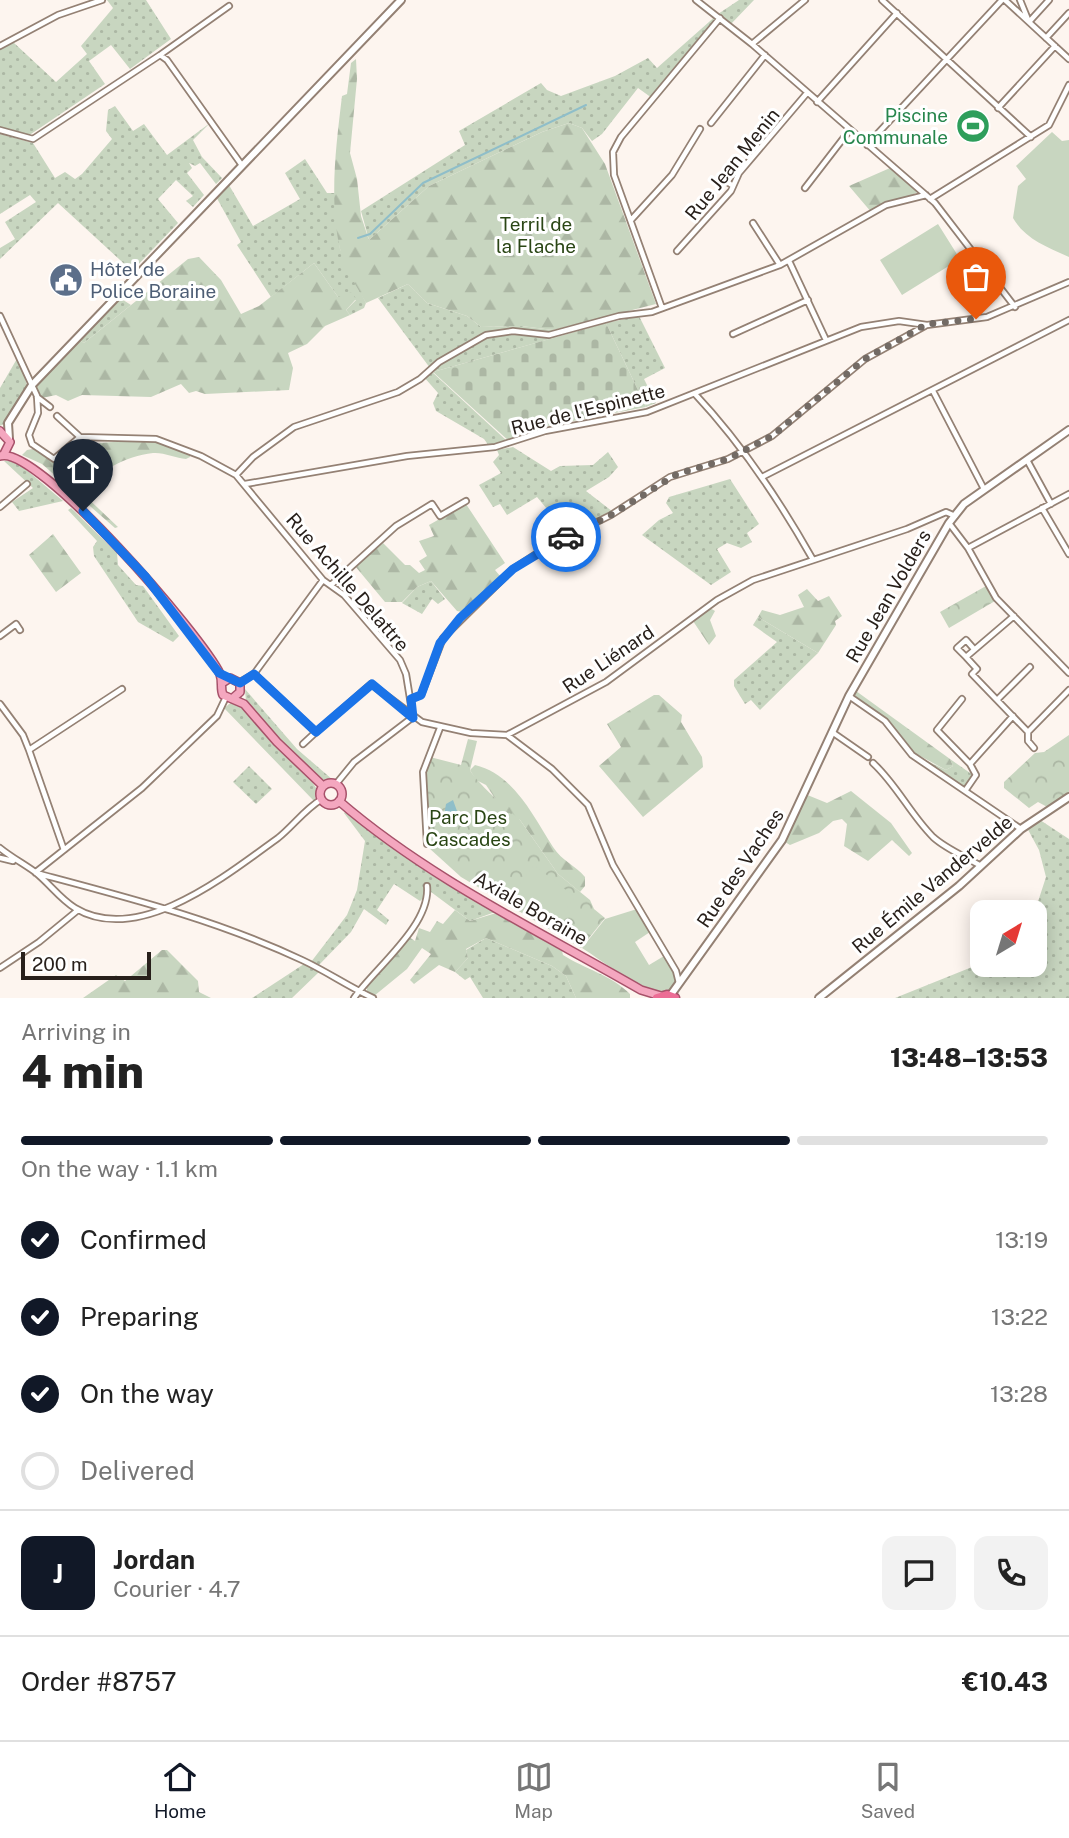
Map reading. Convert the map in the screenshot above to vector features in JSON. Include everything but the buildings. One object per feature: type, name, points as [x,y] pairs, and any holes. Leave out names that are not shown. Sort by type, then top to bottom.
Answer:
[{"type":"main road","points":[[0,430],[10,442],[15,456],[60,491],[107,534],[145,576],[219,673],[221,692],[244,704]]},
{"type":"main road","points":[[10,442],[2,455],[15,456]]},
{"type":"main road","points":[[219,673],[240,683],[244,704],[278,743],[323,786]]},
{"type":"main road","points":[[222,683],[230,678]]},
{"type":"main road","points":[[229,697],[240,692]]},
{"type":"main road","points":[[336,784],[342,792],[339,801],[330,804],[322,799],[323,786],[336,784]]},
{"type":"main road","name":"Axiale Boraine","points":[[339,801],[418,860],[641,990],[668,997]]},
{"type":"main road","name":"Axiale Boraine","points":[[641,990],[647,998]]},
{"type":"street","points":[[0,46],[58,15],[102,0]]},
{"type":"street","points":[[0,430],[8,423],[32,385],[401,0]]},
{"type":"street","points":[[696,0],[765,55],[866,146],[928,197],[957,229],[1014,307]]},
{"type":"street","points":[[752,44],[805,0]]},
{"type":"street","points":[[882,0],[1031,138]]},
{"type":"street","points":[[866,146],[1003,0],[1069,59]]},
{"type":"street","points":[[1020,0],[1029,22]]},
{"type":"street","points":[[1029,22],[1049,0]]},
{"type":"street","points":[[0,130],[33,139],[229,6]]},
{"type":"street","points":[[817,102],[897,13]]},
{"type":"street","points":[[1046,38],[1069,13]]},
{"type":"street","points":[[662,308],[612,168],[616,146],[720,18]]},
{"type":"street","points":[[998,108],[1055,46]]},
{"type":"street","points":[[1064,54],[1069,48]]},
{"type":"street","points":[[160,55],[167,60],[241,164]]},
{"type":"street","points":[[711,122],[765,55]]},
{"type":"street","points":[[236,475],[253,457],[294,427],[398,392],[420,379],[439,362],[486,335],[513,331],[549,335],[662,308],[789,261],[886,205],[928,197],[1049,125],[1069,85]]},
{"type":"street","name":"Rue Jean Menin","points":[[677,251],[807,93]]},
{"type":"street","points":[[631,220],[672,175],[700,129]]},
{"type":"street","points":[[805,188],[849,131]]},
{"type":"street","points":[[723,179],[733,186]]},
{"type":"street","points":[[753,223],[780,265]]},
{"type":"street","points":[[789,261],[826,340]]},
{"type":"street","points":[[411,699],[421,695],[443,638],[513,569],[545,548],[611,515],[670,477],[745,452],[778,432],[865,359],[927,324],[976,319],[1014,307],[1069,282]]},
{"type":"street","points":[[733,334],[808,300]]},
{"type":"street","points":[[0,316],[37,396],[38,413],[30,429],[29,439],[54,459],[80,438],[57,416]]},
{"type":"street","points":[[764,476],[1069,320]]},
{"type":"street","name":"Rue de l'Espinette","points":[[245,484],[407,456],[495,447],[545,431],[653,410],[826,340],[871,325],[899,321],[927,324]]},
{"type":"street","points":[[933,391],[984,489]]},
{"type":"street","points":[[695,394],[764,476],[812,558]]},
{"type":"street","points":[[37,396],[50,407]]},
{"type":"street","points":[[8,423],[10,442]]},
{"type":"street","name":"Rue Jean Volders","points":[[855,686],[950,523],[964,504],[1069,430]]},
{"type":"street","name":"Rue Achille Delattre","points":[[80,438],[156,439],[201,456],[236,475],[323,580],[344,595],[400,660],[411,699],[413,718]]},
{"type":"street","points":[[1027,459],[1051,504]]},
{"type":"street","points":[[0,507],[27,485]]},
{"type":"street","points":[[968,548],[1069,494]]},
{"type":"street","points":[[331,585],[396,526],[432,504],[440,516],[466,501]]},
{"type":"street","points":[[1042,508],[1069,554]]},
{"type":"street","name":"Rue Liénard","points":[[506,735],[606,682],[720,598],[766,574],[907,529],[946,512],[955,516]]},
{"type":"street","points":[[950,523],[968,548],[996,598],[1069,673]]},
{"type":"street","points":[[240,683],[254,674],[323,580]]},
{"type":"street","points":[[966,657],[1014,616]]},
{"type":"street","points":[[0,636],[16,624],[20,630]]},
{"type":"street","points":[[975,649],[966,640],[957,649],[977,669],[972,674],[1028,733],[1028,741],[1034,748]]},
{"type":"street","points":[[997,700],[1030,667]]},
{"type":"street","points":[[254,674],[316,732]]},
{"type":"street","points":[[303,744],[372,684],[413,718],[440,728],[506,735],[552,769],[587,806],[613,864],[676,971],[678,988]]},
{"type":"street","name":"Rue des Vaches","points":[[668,997],[678,988],[782,840],[802,803],[832,731],[855,686]]},
{"type":"street","points":[[29,750],[122,689]]},
{"type":"street","points":[[1028,733],[1069,690]]},
{"type":"street","points":[[849,696],[885,721],[912,755],[1021,829]]},
{"type":"street","points":[[35,872],[142,788],[218,716],[229,697]]},
{"type":"street","points":[[962,699],[937,730],[970,764],[976,775],[965,790]]},
{"type":"street","points":[[0,704],[23,736],[64,850]]},
{"type":"street","points":[[970,764],[1013,716]]},
{"type":"street","points":[[336,784],[354,762],[413,718]]},
{"type":"street","points":[[427,844],[423,775],[440,728]]},
{"type":"street","points":[[832,731],[868,757]]},
{"type":"street","points":[[873,763],[893,781],[935,839],[981,866]]},
{"type":"street","name":"Rue Émile Vandervelde","points":[[819,998],[981,866],[1021,829],[1069,797]]},
{"type":"street","points":[[0,848],[35,872],[78,909],[128,919],[166,908],[190,896],[275,840],[322,799]]},
{"type":"street","points":[[0,858],[17,862]]},
{"type":"street","points":[[35,872],[166,908],[303,960],[373,998]]},
{"type":"street","points":[[354,998],[414,926],[422,910],[427,886]]},
{"type":"street","points":[[0,968],[39,942],[78,909]]},
{"type":"green space","points":[[107,0],[146,0],[171,39],[130,69],[111,45],[89,61],[105,84],[28,136],[0,128],[0,49],[13,42],[56,82],[87,54],[81,46],[113,8]]},
{"type":"green space","points":[[739,0],[754,0],[730,25],[720,17],[652,98],[638,88],[602,134],[592,141],[582,128],[569,123],[542,132],[429,186],[369,240],[361,211],[465,145],[459,131],[541,83],[547,90],[561,96],[615,76],[648,58],[657,68],[718,14]]},
{"type":"green space","name":"Terril de la Flache","points":[[356,59],[357,79],[350,153],[357,179],[361,216],[369,240],[429,186],[542,132],[569,123],[582,128],[605,164],[656,304],[553,330],[521,326],[481,327],[467,316],[427,303],[408,284],[366,303],[342,256],[334,192],[342,96],[347,94],[351,63]]},
{"type":"green space","points":[[115,106],[133,131],[144,124],[167,155],[210,123],[193,140],[202,157],[222,178],[216,184],[200,163],[195,166],[189,163],[192,168],[187,173],[204,195],[193,207],[186,201],[193,196],[176,180],[158,199],[178,223],[132,271],[58,203],[0,259],[0,248],[15,239],[5,222],[36,202],[30,195],[0,214],[0,134],[33,143],[55,178],[65,172],[75,179],[112,139],[106,131],[108,110]]},
{"type":"green space","points":[[1052,132],[1062,141],[1069,140],[1069,257],[1030,237],[1013,218],[1018,186],[1026,179],[1016,166]]},
{"type":"green space","points":[[305,159],[327,193],[335,193],[340,249],[366,303],[364,308],[350,315],[346,310],[356,300],[338,297],[314,263],[271,297],[237,245],[241,242],[214,193],[226,180],[253,226],[300,199],[285,173]]},
{"type":"green space","points":[[890,168],[918,192],[872,213],[849,186]]},
{"type":"green space","points":[[938,224],[960,259],[902,295],[880,260]]},
{"type":"green space","points":[[199,257],[221,280],[241,314],[259,306],[314,263],[338,297],[351,292],[356,299],[346,310],[350,315],[325,326],[307,344],[288,353],[293,368],[289,390],[205,394],[196,391],[189,393],[181,384],[151,397],[82,395],[68,401],[56,395],[42,398],[36,391],[36,384],[79,340],[84,343],[188,259]]},
{"type":"green space","points":[[408,284],[427,303],[467,316],[481,327],[521,326],[553,330],[557,337],[433,372],[378,298]]},
{"type":"green space","points":[[120,298],[131,305],[84,343],[79,340]]},
{"type":"green space","points":[[639,316],[665,368],[644,379],[656,403],[646,407],[606,323]]},
{"type":"green space","points":[[606,323],[646,407],[547,426],[510,442],[433,372]]},
{"type":"green space","points":[[18,357],[27,385],[6,423],[0,426],[0,388]]},
{"type":"green space","points":[[430,370],[508,444],[489,446],[484,439],[436,411],[433,403],[438,393],[423,376]]},
{"type":"green space","points":[[155,441],[190,454],[190,457],[186,459],[157,453],[132,458],[104,471],[79,490],[118,527],[115,528],[42,464],[22,455],[27,450],[35,449],[55,462],[65,474],[99,455],[99,443]]},
{"type":"green space","points":[[513,447],[551,471],[560,466],[593,465],[608,452],[618,467],[609,477],[586,491],[617,515],[571,538],[537,497],[507,515],[500,504],[493,507],[479,485],[501,473],[493,462],[499,455],[497,450]]},
{"type":"green space","points":[[4,461],[16,461],[63,501],[19,511],[12,502],[33,488]]},
{"type":"green space","points":[[730,479],[759,524],[747,533],[752,542],[741,548],[727,543],[717,549],[731,572],[711,585],[642,535],[659,520],[673,513],[666,503],[669,497]]},
{"type":"green space","points":[[466,504],[505,563],[495,570],[500,576],[462,612],[457,611],[431,581],[417,587],[402,602],[385,602],[355,566],[383,543],[405,565],[410,565],[419,573],[425,570],[419,561],[427,556],[419,541],[434,536],[429,525]]},
{"type":"green space","points":[[71,508],[117,553],[118,565],[136,585],[143,586],[179,636],[173,642],[138,622],[94,556],[93,547],[97,541],[68,510]]},
{"type":"green space","points":[[53,534],[81,573],[56,592],[29,555]]},
{"type":"green space","points":[[431,581],[445,599],[438,604],[432,599],[422,614],[402,603],[417,587]]},
{"type":"green space","points":[[986,586],[995,601],[949,628],[940,612]]},
{"type":"green space","points":[[807,589],[818,601],[829,596],[842,616],[835,621],[836,625],[818,653],[758,617],[762,610],[780,615],[804,607],[798,595]]},
{"type":"green space","points":[[710,608],[715,611],[710,620],[716,636],[709,645],[693,621]]},
{"type":"green space","points":[[758,617],[818,653],[760,710],[751,700],[745,704],[734,686],[734,680],[777,642],[753,625]]},
{"type":"green space","points":[[245,689],[297,749],[333,780],[324,780],[316,775],[311,780],[318,791],[314,801],[224,708],[232,702],[246,702]]},
{"type":"green space","points":[[856,691],[950,759],[953,766],[946,770],[911,751],[892,726],[852,697]]},
{"type":"green space","points":[[654,695],[659,695],[682,715],[681,722],[702,757],[703,767],[643,817],[599,766],[621,747],[607,724]]},
{"type":"green space","points":[[1069,735],[1069,797],[1051,809],[1038,802],[1029,808],[1004,788],[1004,782],[1035,753],[1044,752]]},
{"type":"green space","name":"Parc Des Cascades","points":[[468,739],[477,741],[470,770],[472,773],[484,788],[502,803],[505,813],[512,813],[520,820],[558,874],[590,900],[594,909],[605,918],[581,948],[461,877],[429,848],[424,773],[430,757],[461,765]]},
{"type":"green space","points":[[921,758],[946,770],[953,766],[950,759],[973,775],[966,785],[961,785]]},
{"type":"green space","points":[[475,765],[501,777],[512,787],[557,852],[585,877],[585,886],[580,892],[558,874],[520,820],[505,813],[486,785],[476,780],[470,770]]},
{"type":"green space","points":[[249,766],[272,789],[256,804],[233,782]]},
{"type":"green space","points":[[851,791],[891,823],[912,853],[909,856],[892,840],[868,861],[844,846],[847,824],[842,819],[833,821],[819,833],[790,845],[785,842],[785,834],[805,794],[827,803]]},
{"type":"green space","points":[[347,810],[411,860],[498,911],[470,921],[431,892],[420,901],[394,884],[377,910],[389,920],[386,925],[364,909],[351,932],[318,966],[311,962],[347,915],[357,890],[365,841],[344,813]]},
{"type":"green space","points":[[1037,818],[1069,839],[1069,998],[895,998],[970,968],[970,977],[1047,977],[1047,900],[1039,900],[1046,877],[1039,850],[1026,826]]},
{"type":"green space","points":[[534,865],[575,897],[557,921],[516,889]]},
{"type":"green space","points":[[637,909],[650,932],[635,942],[649,965],[664,956],[676,977],[671,991],[650,989],[582,948],[605,919]]},
{"type":"green space","points":[[455,910],[470,921],[496,913],[562,951],[563,955],[571,960],[623,987],[630,994],[630,998],[576,998],[566,976],[552,966],[486,938],[466,949],[468,958],[455,972],[439,965],[414,984],[410,980],[431,954],[422,948],[407,969],[374,996],[367,993],[367,985],[409,937],[415,941],[419,928],[430,932],[437,921],[443,924]]},
{"type":"green space","points":[[486,938],[552,966],[566,976],[576,998],[483,998],[470,977],[465,980],[455,972],[468,958],[466,950]]},
{"type":"green space","points":[[162,950],[167,950],[198,981],[199,992],[211,998],[83,998],[116,975],[125,981]]},
{"type":"green space","points":[[304,964],[319,972],[292,998],[252,998]]},
{"type":"water","points":[[453,800],[457,811],[465,816],[458,824],[444,816],[446,804]]},
{"type":"waterway","points":[[358,238],[370,234],[423,183],[586,105]]},
{"type":"way so far","points":[[566,537],[611,515],[677,474],[745,452],[772,436],[865,359],[927,324],[976,319]]},
{"type":"place","name":"Piscine Communale","points":[[973,126]]},
{"type":"place","name":"Hôtel de Police Boraine","points":[[66,280]]},
{"type":"route","points":[[83,511],[145,576],[219,673],[240,683],[254,674],[316,732],[372,684],[413,718],[411,699],[420,697],[443,638],[460,618],[513,569],[566,537]]}]
